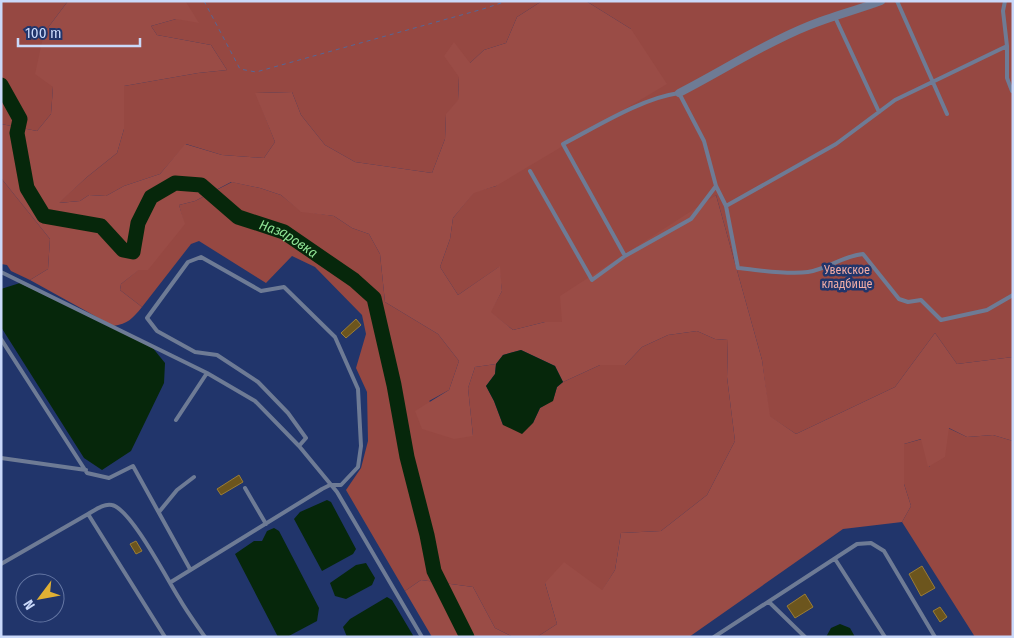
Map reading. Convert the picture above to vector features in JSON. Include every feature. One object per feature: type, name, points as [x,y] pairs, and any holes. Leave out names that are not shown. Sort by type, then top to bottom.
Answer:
[{"type":"street","points":[[679,93],[755,51],[808,26],[881,1]]},
{"type":"lane","points":[[897,1],[947,114]]},
{"type":"lane","points":[[1005,1],[1003,11],[1007,46],[1007,78],[1012,91]]},
{"type":"lane","points":[[835,17],[879,112]]},
{"type":"lane","points":[[726,206],[836,144],[895,100],[1007,46]]},
{"type":"lane","points":[[626,256],[563,144],[637,107],[670,94],[679,93],[704,141],[716,186],[726,206],[738,268],[774,272],[808,272],[852,255],[863,254],[899,299],[908,302],[921,300],[941,320],[987,310],[1013,295]]},
{"type":"lane","points":[[530,171],[592,280],[626,256],[691,219],[716,186]]},
{"type":"lane","points":[[171,582],[322,488],[330,485],[341,485],[358,467],[361,446],[358,389],[335,337],[284,286],[261,291],[201,257],[188,262],[147,318],[157,331],[194,352],[217,355],[258,382],[288,413],[306,438],[300,446]]},
{"type":"lane","points":[[1,272],[207,372],[255,401],[300,446],[337,492],[422,637]]},
{"type":"lane","points":[[1,339],[87,473],[108,478],[133,466],[190,569]]},
{"type":"lane","points":[[176,420],[207,372]]},
{"type":"lane","points":[[1,458],[86,470]]},
{"type":"lane","points":[[159,512],[177,490],[194,477]]},
{"type":"lane","points":[[245,488],[266,524]]},
{"type":"lane","points":[[1,564],[102,506],[112,505],[123,511],[136,528],[171,582],[178,598],[205,637]]},
{"type":"lane","points":[[88,514],[165,637]]},
{"type":"lane","points":[[714,637],[857,544],[871,543],[884,551],[935,637]]},
{"type":"lane","points":[[835,559],[885,637]]},
{"type":"lane","points":[[769,602],[805,637]]},
{"type":"path","points":[[204,1],[240,69],[256,72],[483,10],[507,1]]},
{"type":"green space","points":[[1,1],[68,1],[44,33],[53,87],[51,114],[37,131],[1,124]]},
{"type":"green space","points":[[183,1],[542,1],[517,17],[506,43],[484,50],[459,77],[458,101],[446,115],[445,139],[432,173],[355,162],[325,145],[301,115],[292,92],[256,93],[275,142],[264,158],[222,155],[186,144],[160,174],[124,186],[106,196],[89,195],[80,201],[58,203],[117,153],[124,129],[124,86],[227,70],[211,45],[157,35],[151,26],[176,19],[186,2]]},
{"type":"green space","name":"Увекское кладбище","points":[[586,1],[1013,1],[1013,357],[957,364],[935,333],[895,387],[796,434],[769,416],[762,360],[716,195],[563,323],[545,322],[513,330],[490,312],[502,291],[499,267],[458,295],[440,267],[450,239],[453,218],[474,192],[496,186],[631,29]]},
{"type":"green space","points":[[1,178],[50,239],[48,269],[30,280],[11,271],[7,265],[1,264]]},
{"type":"green space","points":[[232,182],[281,195],[301,211],[334,216],[352,228],[369,234],[380,254],[385,302],[438,334],[459,361],[449,390],[429,401],[473,436],[468,388],[475,367],[496,364],[495,374],[486,386],[503,425],[533,423],[540,408],[553,400],[557,387],[563,382],[600,365],[625,365],[642,347],[668,335],[697,331],[715,339],[728,340],[727,377],[735,441],[707,495],[661,531],[621,533],[615,570],[602,591],[545,583],[557,624],[537,637],[513,637],[495,628],[473,587],[421,580],[405,591],[346,490],[361,468],[368,441],[367,392],[356,368],[366,334],[362,315],[315,267],[292,256],[266,283],[199,241],[191,244],[142,307],[120,290],[121,284],[154,256],[184,224],[179,205],[195,201]]},
{"type":"green space","points":[[948,428],[967,437],[993,435],[1013,441],[1013,637],[975,637],[902,522],[911,506],[904,484],[904,444],[922,439],[929,467]]},
{"type":"shaded area","points":[[68,1],[186,2],[199,23],[176,19],[151,26],[157,35],[211,45],[227,70],[124,86],[124,129],[117,153],[59,203],[80,201],[89,195],[106,196],[124,186],[160,174],[185,144],[222,155],[264,158],[275,142],[255,93],[292,92],[301,115],[325,145],[355,162],[432,173],[445,139],[446,114],[458,100],[459,77],[444,56],[454,42],[470,63],[484,50],[506,43],[517,17],[542,1],[586,1],[631,29],[667,84],[496,186],[474,193],[453,218],[450,239],[440,267],[458,295],[500,266],[502,291],[491,312],[513,330],[545,322],[562,322],[560,296],[716,195],[762,360],[770,416],[796,434],[895,387],[935,333],[957,364],[1013,357],[1013,441],[993,435],[967,437],[949,428],[945,457],[928,467],[921,439],[904,444],[904,484],[911,506],[902,522],[843,529],[689,637],[537,637],[557,624],[545,583],[564,562],[602,590],[615,570],[621,533],[661,531],[707,495],[735,441],[727,377],[728,340],[715,339],[697,331],[668,335],[642,347],[625,365],[600,365],[563,382],[555,366],[521,350],[503,355],[496,364],[475,367],[468,388],[473,436],[454,439],[422,429],[415,411],[449,390],[459,361],[438,334],[385,302],[380,254],[369,234],[352,228],[334,216],[301,212],[281,195],[231,182],[195,201],[179,205],[185,224],[148,270],[139,270],[121,284],[120,290],[142,307],[130,320],[113,326],[30,280],[48,269],[50,239],[1,178],[1,124],[37,131],[51,114],[53,87],[35,74],[44,33]]},
{"type":"shaded area","points":[[20,283],[152,347],[165,363],[164,383],[131,451],[102,470],[84,458],[1,327],[1,289]]},
{"type":"shaded area","points":[[521,350],[555,366],[563,382],[557,387],[553,401],[540,408],[533,423],[522,434],[503,425],[486,386],[495,374],[496,364],[503,355]]},
{"type":"shaded area","points":[[327,500],[331,502],[356,549],[353,554],[322,571],[294,519],[300,512]]},
{"type":"shaded area","points":[[274,528],[279,531],[319,608],[317,621],[287,637],[278,637],[235,554],[254,541],[262,541],[267,531]]},
{"type":"shaded area","points":[[366,563],[375,578],[372,585],[346,599],[335,596],[330,583],[356,565]]},
{"type":"shaded area","points":[[421,580],[473,587],[495,628],[513,637],[432,637],[405,591]]},
{"type":"shaded area","points":[[387,597],[392,600],[414,637],[347,637],[343,627],[350,619]]},
{"type":"shaded area","points":[[840,624],[850,628],[855,637],[826,637],[831,628]]},
{"type":"building","points":[[356,319],[361,325],[346,338],[341,333]]},
{"type":"building","points":[[239,475],[243,482],[221,495],[217,489]]},
{"type":"building","points":[[136,541],[142,551],[136,554],[130,544]]},
{"type":"building","points":[[922,566],[935,588],[921,596],[909,574]]},
{"type":"building","points":[[805,594],[813,607],[795,618],[787,606]]},
{"type":"building","points":[[940,607],[947,617],[940,622],[933,611]]},
{"type":"waterway","name":"Назаровка","points":[[1,85],[20,119],[17,133],[27,188],[44,216],[101,226],[123,250],[133,252],[138,223],[151,197],[175,183],[201,185],[238,217],[284,232],[354,280],[374,298],[394,385],[407,457],[434,571],[467,637]]}]
